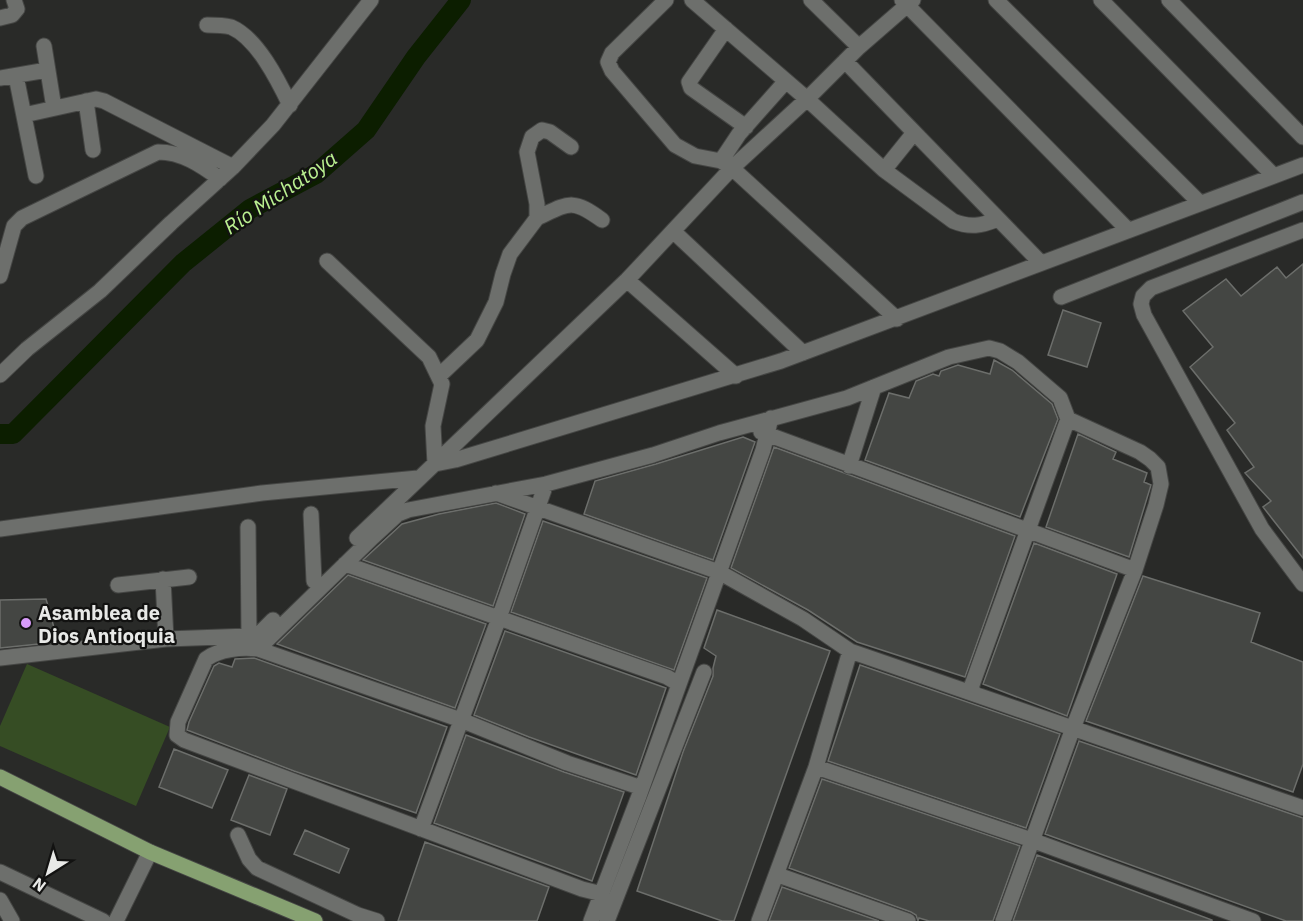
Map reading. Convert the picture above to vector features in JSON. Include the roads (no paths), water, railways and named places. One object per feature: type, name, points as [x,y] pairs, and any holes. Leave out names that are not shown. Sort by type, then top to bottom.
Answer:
[{"type":"main road","points":[[0,777],[150,852],[316,921]]},
{"type":"street","points":[[0,18],[12,15],[16,9],[14,0]]},
{"type":"street","points":[[0,375],[27,349],[100,291],[233,167],[290,105],[370,0]]},
{"type":"street","points":[[666,0],[612,53],[608,62],[621,82],[675,145],[695,156],[726,164],[897,319]]},
{"type":"street","points":[[692,0],[807,99],[884,170],[953,221],[974,226],[998,219]]},
{"type":"street","points":[[811,0],[859,47]]},
{"type":"street","points":[[996,0],[1200,203]]},
{"type":"street","points":[[1101,0],[1273,175]]},
{"type":"street","points":[[1168,0],[1303,137]]},
{"type":"street","points":[[726,164],[807,99],[908,2],[1128,230]]},
{"type":"street","points":[[207,25],[228,26],[236,30],[259,51],[290,105]]},
{"type":"street","points":[[726,29],[689,82],[691,88],[746,127]]},
{"type":"street","points":[[44,46],[54,108]]},
{"type":"street","points":[[844,61],[913,134],[1041,262]]},
{"type":"street","points":[[0,78],[47,70]]},
{"type":"street","points":[[16,76],[36,176]]},
{"type":"street","points":[[602,894],[582,889],[184,740],[177,735],[178,722],[206,659],[215,653],[250,648],[260,633],[418,478],[627,280],[673,231],[726,164],[746,127],[786,81]]},
{"type":"street","points":[[24,115],[96,99],[114,105],[233,167]]},
{"type":"street","points":[[86,101],[93,150]]},
{"type":"street","points":[[537,218],[537,204],[527,152],[532,137],[542,130],[550,132],[571,147]]},
{"type":"street","points":[[884,170],[913,134]]},
{"type":"street","points":[[0,276],[14,226],[22,218],[158,152],[186,157],[202,165],[220,179]]},
{"type":"street","points":[[435,464],[736,376],[803,353],[1303,165]]},
{"type":"street","points":[[1061,297],[1303,202]]},
{"type":"street","points":[[440,375],[477,340],[496,302],[510,254],[537,218],[568,204],[583,206],[602,220]]},
{"type":"street","points":[[1303,230],[1151,288],[1143,296],[1141,304],[1144,315],[1171,366],[1262,529],[1303,584]]},
{"type":"street","points":[[673,231],[803,353]]},
{"type":"street","points":[[327,261],[429,357],[440,375],[442,384],[433,426],[435,464]]},
{"type":"street","points":[[627,280],[736,376]]},
{"type":"street","points":[[254,642],[345,564],[398,514],[408,510],[546,484],[771,418],[848,398],[949,357],[988,348],[1000,351],[1018,362],[1060,398],[1068,419],[972,685],[972,693]]},
{"type":"street","points":[[849,466],[874,387]]},
{"type":"street","points":[[591,921],[642,788],[768,436],[771,418]]},
{"type":"street","points":[[1003,921],[1073,728],[1135,570],[1161,484],[1158,467],[1140,452],[1068,419]]},
{"type":"street","points":[[747,425],[768,436],[1135,570]]},
{"type":"street","points":[[0,529],[262,493],[418,478]]},
{"type":"street","points":[[420,829],[499,618],[546,484]]},
{"type":"street","points":[[496,493],[719,572],[803,619],[850,651],[1073,728],[1301,802]]},
{"type":"street","points":[[311,514],[314,582]]},
{"type":"street","points":[[248,527],[254,642]]},
{"type":"street","points":[[345,564],[667,677],[679,684]]},
{"type":"street","points":[[118,585],[189,577]]},
{"type":"street","points":[[163,579],[166,639]]},
{"type":"street","points":[[0,658],[166,639],[254,642],[461,720],[567,763],[642,788]]},
{"type":"street","points":[[759,921],[816,767],[850,651]]},
{"type":"street","points":[[607,921],[704,672]]},
{"type":"street","points":[[816,767],[1032,840],[1253,921]]},
{"type":"street","points":[[238,835],[249,858],[257,868],[376,921]]},
{"type":"street","points":[[116,921],[150,852]]},
{"type":"street","points":[[0,872],[104,921]]},
{"type":"street","points":[[777,875],[908,921]]},
{"type":"street","points":[[316,921],[323,899]]},
{"type":"street","points":[[0,900],[12,921]]},
{"type":"waterway","name":"Río Michatoya","points":[[0,434],[13,434],[183,263],[250,209],[316,174],[366,130],[416,57],[461,0]]},
{"type":"place","name":"Asamblea de Dios Antioquia","points":[[26,623]]}]
